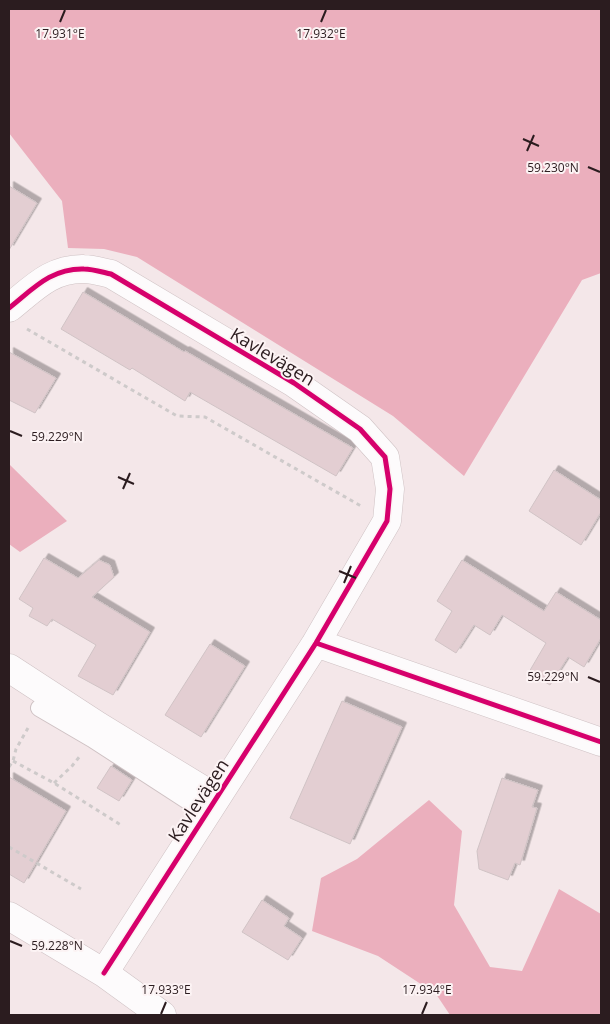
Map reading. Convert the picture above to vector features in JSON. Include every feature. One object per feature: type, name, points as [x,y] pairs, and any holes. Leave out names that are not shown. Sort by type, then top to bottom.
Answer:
[{"type":"street","name":"Kavlevägen","points":[[17,318],[43,280],[60,271],[84,269],[111,274],[294,383],[360,429],[385,458],[390,489],[386,521],[316,643],[104,973]]},
{"type":"street","points":[[316,643],[601,742]]},
{"type":"street","name":"Kavlevägen","points":[[9,668],[98,726],[211,805]]},
{"type":"street","points":[[9,916],[104,973],[162,1015]]},
{"type":"lane","points":[[39,708],[211,805]]},
{"type":"path","points":[[17,318],[177,416],[205,417],[386,521]]},
{"type":"path","points":[[9,768],[16,750],[39,708]]},
{"type":"path","points":[[54,783],[72,766],[92,739]]},
{"type":"path","points":[[13,760],[54,783],[120,825]]},
{"type":"path","points":[[9,847],[81,889]]},
{"type":"shaded area","points":[[9,9],[601,9],[601,273],[582,280],[464,476],[393,416],[137,257],[104,249],[68,248],[62,201],[9,133]]},
{"type":"shaded area","points":[[9,465],[67,521],[20,552],[9,544]]},
{"type":"shaded area","points":[[429,800],[462,831],[454,905],[490,967],[522,971],[559,889],[601,914],[601,1015],[450,1015],[436,994],[378,956],[312,931],[321,878],[357,859]]},
{"type":"building","points":[[9,186],[37,203],[9,250]]},
{"type":"building","points":[[83,292],[353,448],[336,476],[190,392],[185,401],[132,368],[130,370],[61,329]]},
{"type":"building","points":[[9,352],[56,378],[35,413],[9,400]]},
{"type":"building","points":[[554,470],[601,500],[601,512],[581,545],[529,511]]},
{"type":"building","points":[[44,558],[78,578],[99,560],[110,565],[114,577],[92,597],[150,632],[113,695],[78,676],[96,645],[52,619],[47,626],[29,616],[33,608],[19,599]]},
{"type":"building","points":[[462,560],[544,611],[556,592],[601,620],[601,638],[584,667],[568,657],[550,685],[529,672],[546,643],[502,615],[490,635],[474,625],[456,653],[435,640],[452,611],[437,601]]},
{"type":"building","points":[[210,644],[245,666],[201,737],[165,715]]},
{"type":"building","points":[[342,701],[402,727],[350,844],[290,818]]},
{"type":"building","points":[[111,766],[132,780],[119,801],[97,788]]},
{"type":"building","points":[[9,777],[66,811],[24,883],[9,874]]},
{"type":"building","points":[[502,778],[538,790],[532,807],[537,808],[520,865],[515,863],[508,880],[479,869],[477,851]]},
{"type":"building","points":[[262,900],[289,918],[284,926],[302,938],[288,960],[242,932]]},
{"type":"cycle path","points":[[9,308],[43,281],[62,272],[84,269],[111,274],[294,383],[360,429],[385,457],[390,489],[387,521],[316,643],[104,973]]},
{"type":"cycle path","points":[[316,643],[601,742]]}]
